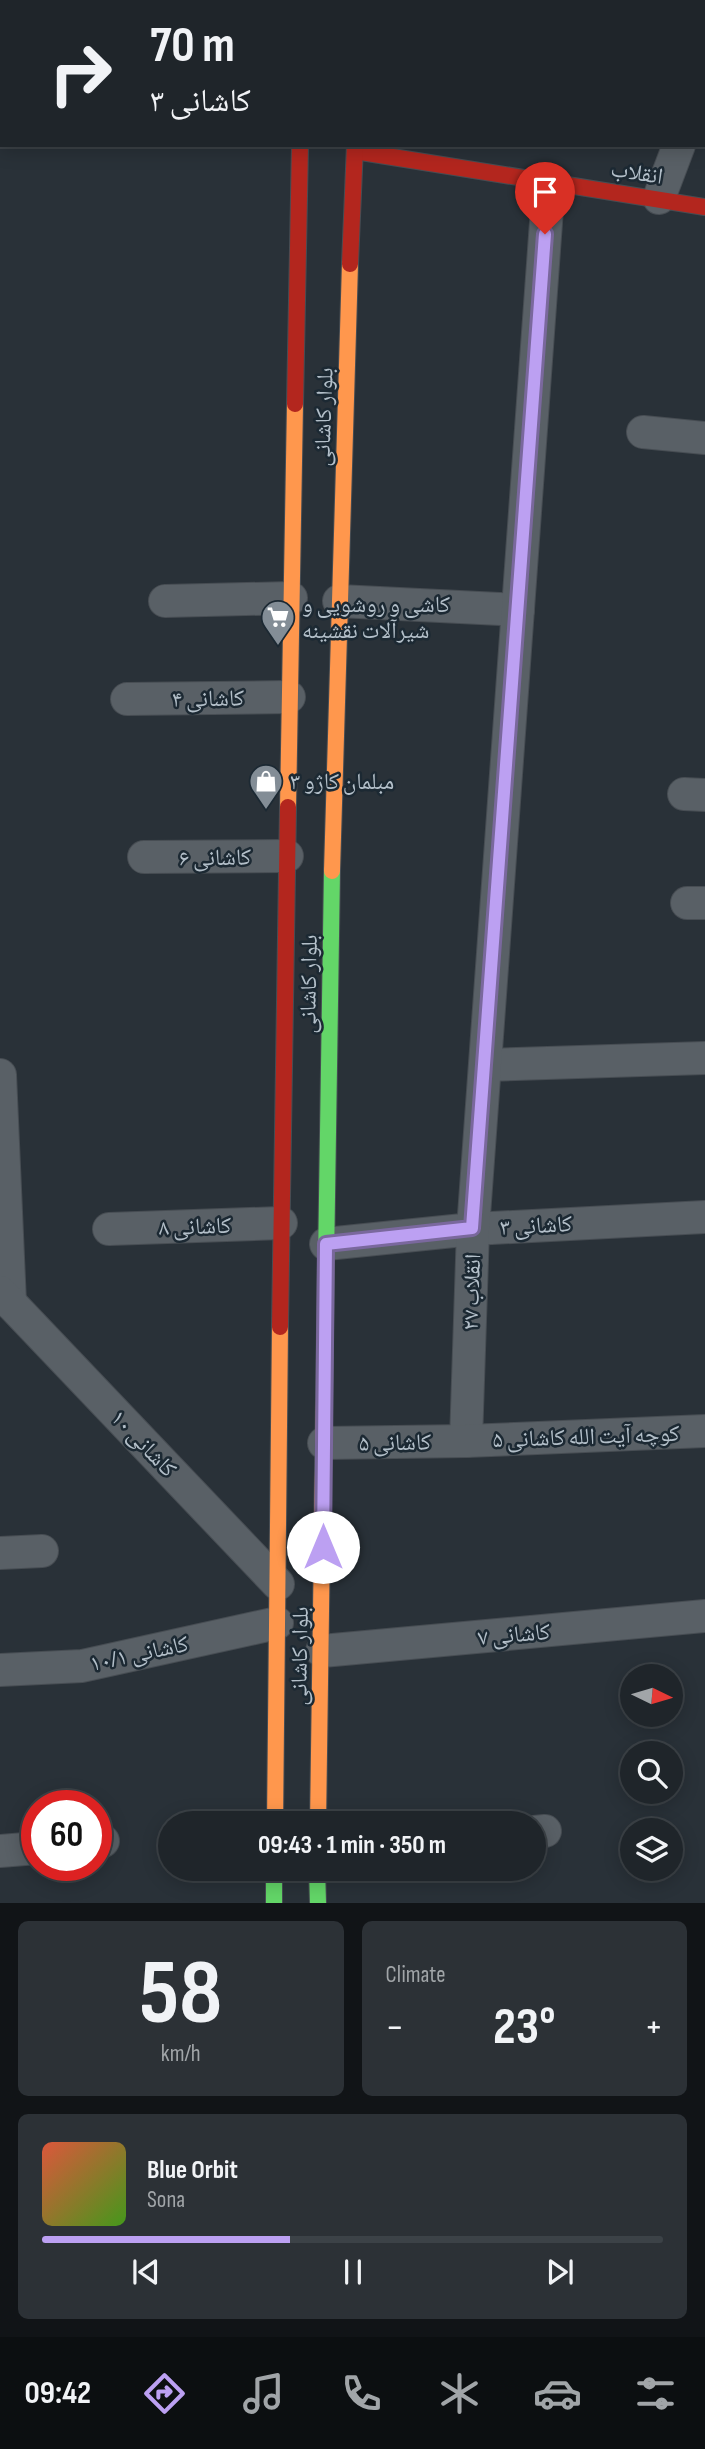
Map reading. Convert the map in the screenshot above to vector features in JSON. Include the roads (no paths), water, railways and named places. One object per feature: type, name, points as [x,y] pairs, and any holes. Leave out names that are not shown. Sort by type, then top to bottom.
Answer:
[{"type":"main road","name":"بلوار کاشانی","points":[[275,1811],[281,1223],[300,147]]},
{"type":"main road","name":"بلوار کاشانی","points":[[318,1811],[326,1244],[350,148]]},
{"type":"main road","name":"انقلاب","points":[[350,148],[440,155],[549,181],[705,207]]},
{"type":"main road","points":[[274,1881],[274,1903]]},
{"type":"main road","points":[[317,1881],[318,1903]]},
{"type":"street","points":[[659,198],[678,147]]},
{"type":"street","name":"انقلاب ۲۷","points":[[466,1441],[472,1228],[549,181]]},
{"type":"street","points":[[643,432],[705,438]]},
{"type":"street","points":[[166,601],[291,598]]},
{"type":"street","points":[[339,601],[518,610]]},
{"type":"street","name":"۴ کاشانی","points":[[127,699],[289,697]]},
{"type":"street","name":"۶ کاشانی","points":[[144,858],[287,856]]},
{"type":"street","points":[[486,1065],[705,1058]]},
{"type":"street","points":[[0,1075],[5,1297]]},
{"type":"street","name":"۳ کاشانی","points":[[326,1244],[472,1228],[705,1217]]},
{"type":"street","name":"۸ کاشانی","points":[[109,1228],[281,1223]]},
{"type":"street","name":"۱۰ کاشانی","points":[[5,1297],[278,1584]]},
{"type":"street","name":"کوچه آیت الله کاشانی ۵","points":[[466,1441],[705,1430]]},
{"type":"street","name":"۵ کاشانی","points":[[324,1443],[466,1441]]},
{"type":"street","points":[[0,1553],[42,1551]]},
{"type":"street","name":"۷ کاشانی","points":[[322,1651],[705,1616]]},
{"type":"street","name":"۱۰/۱ کاشانی","points":[[0,1670],[82,1666],[277,1623]]},
{"type":"street","points":[[0,1851],[21,1849]]},
{"type":"place","name":"کاشی و روشویی و شیرآلات نقشینه","points":[[278,647]]},
{"type":"place","name":"مبلمان کاژو ۳","points":[[266,811]]}]
